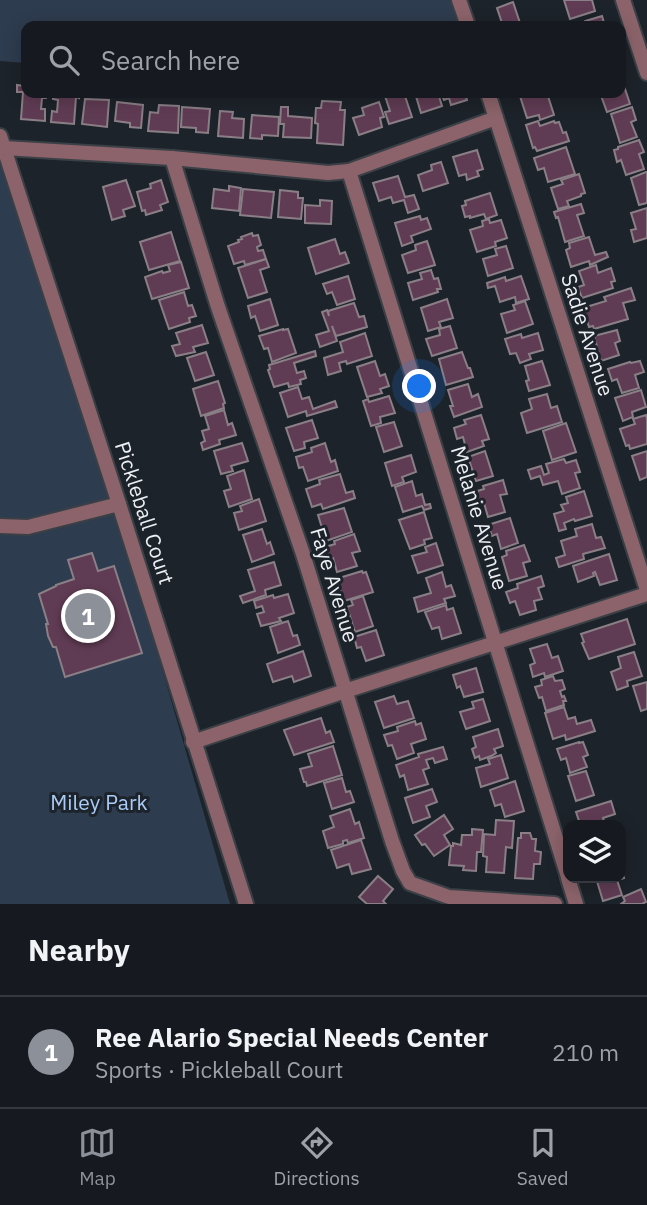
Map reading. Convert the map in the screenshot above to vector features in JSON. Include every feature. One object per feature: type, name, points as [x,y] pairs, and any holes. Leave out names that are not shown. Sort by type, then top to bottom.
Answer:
[{"type":"street","points":[[459,0],[466,21]]},
{"type":"street","points":[[623,0],[647,73]]},
{"type":"street","name":"Sadie Avenue","points":[[490,98],[647,592]]},
{"type":"street","points":[[2,142],[328,173],[349,171],[496,118]]},
{"type":"street","name":"Pickleball Court","points":[[2,142],[246,904]]},
{"type":"street","name":"Faye Avenue","points":[[172,158],[218,307],[303,554],[403,871],[410,883],[449,897],[555,904]]},
{"type":"street","name":"Melanie Avenue","points":[[349,171],[563,862]]},
{"type":"street","points":[[0,526],[28,527],[120,504]]},
{"type":"street","points":[[193,742],[647,592]]},
{"type":"street","name":"Melanie Avenue","points":[[570,883],[576,904]]},
{"type":"green space","points":[[0,0],[459,0],[466,21],[21,21],[21,63],[0,61]]},
{"type":"green space","name":"Miley Park","points":[[0,160],[76,371],[230,904],[0,904]]},
{"type":"building","points":[[564,0],[592,0],[595,11],[570,19]]},
{"type":"building","points":[[513,2],[519,21],[501,21],[497,8]]},
{"type":"building","points":[[602,16],[604,21],[585,21]]},
{"type":"building","points":[[626,92],[630,104],[607,112],[602,98],[626,98]]},
{"type":"building","points":[[23,98],[42,98],[41,109],[45,109],[45,121],[21,119]]},
{"type":"building","points":[[76,98],[74,124],[51,122],[52,111],[57,112],[58,100],[53,99]]},
{"type":"building","points":[[386,98],[406,98],[412,117],[389,124],[385,112],[390,111]]},
{"type":"building","points":[[416,98],[440,98],[442,106],[421,113]]},
{"type":"building","points":[[449,98],[466,98],[467,100],[451,105]]},
{"type":"building","points":[[521,98],[549,98],[554,115],[540,120],[539,115],[527,118]]},
{"type":"building","points":[[85,99],[109,100],[107,127],[82,124]]},
{"type":"building","points":[[322,101],[341,102],[340,110],[345,110],[343,145],[317,143],[316,108],[321,108]]},
{"type":"building","points":[[117,102],[143,105],[141,128],[115,121]]},
{"type":"building","points":[[379,102],[384,117],[380,118],[382,127],[359,135],[353,118],[364,115],[362,108]]},
{"type":"building","points":[[159,105],[179,106],[178,133],[148,131],[150,112],[158,113]]},
{"type":"building","points":[[182,107],[210,109],[208,133],[196,132],[196,128],[181,127]]},
{"type":"building","points":[[281,107],[288,107],[288,116],[312,118],[311,138],[283,137],[284,124],[280,124]]},
{"type":"building","points":[[632,107],[636,120],[631,122],[637,137],[620,143],[611,114]]},
{"type":"building","points":[[220,111],[233,112],[232,118],[244,119],[243,138],[218,136]]},
{"type":"building","points":[[252,115],[279,117],[278,136],[262,135],[262,139],[250,138]]},
{"type":"building","points":[[538,121],[540,126],[559,122],[569,141],[537,151],[533,148],[526,125]]},
{"type":"building","points":[[639,140],[644,152],[639,154],[644,169],[626,175],[621,160],[617,162],[614,150]]},
{"type":"building","points":[[566,147],[575,174],[548,182],[544,168],[538,170],[534,158]]},
{"type":"building","points":[[477,150],[483,169],[477,171],[479,176],[467,180],[466,174],[459,176],[453,157]]},
{"type":"building","points":[[441,162],[448,183],[423,191],[418,175],[432,170],[431,165]]},
{"type":"building","points":[[647,172],[647,203],[639,205],[631,178]]},
{"type":"building","points":[[579,174],[585,193],[567,201],[569,206],[558,209],[551,188],[563,184],[561,180]]},
{"type":"building","points":[[398,176],[405,197],[414,195],[419,209],[408,213],[404,200],[393,203],[391,197],[379,201],[373,183]]},
{"type":"building","points":[[126,180],[135,206],[123,210],[125,216],[112,220],[103,187]]},
{"type":"building","points":[[161,180],[168,202],[160,205],[162,210],[146,215],[145,210],[142,211],[137,192],[151,188],[150,184]]},
{"type":"building","points":[[229,186],[241,188],[239,211],[212,208],[214,189],[229,191]]},
{"type":"building","points":[[243,189],[274,192],[271,218],[240,215]]},
{"type":"building","points":[[280,190],[298,192],[298,198],[303,198],[301,219],[278,217]]},
{"type":"building","points":[[490,193],[497,215],[486,219],[484,214],[465,217],[462,206],[466,205],[465,201]]},
{"type":"building","points":[[320,200],[332,201],[331,224],[305,223],[305,205],[320,206]]},
{"type":"building","points":[[581,204],[584,213],[577,215],[584,236],[565,242],[554,212]]},
{"type":"building","points":[[647,208],[647,238],[634,242],[631,230],[636,229],[631,213]]},
{"type":"building","points":[[420,216],[421,220],[427,218],[431,229],[411,236],[413,242],[402,246],[395,223]]},
{"type":"building","points":[[489,219],[490,223],[501,220],[507,238],[495,242],[496,246],[477,252],[470,230],[483,226],[482,221]]},
{"type":"building","points":[[171,232],[180,261],[149,270],[140,242]]},
{"type":"building","points":[[252,233],[253,236],[258,235],[261,245],[257,247],[258,251],[263,250],[266,259],[245,265],[244,261],[234,264],[228,246]]},
{"type":"building","points":[[589,237],[595,255],[606,252],[608,257],[590,265],[589,261],[571,267],[566,250],[570,248],[569,243]]},
{"type":"building","points":[[335,239],[340,254],[345,252],[349,263],[316,274],[308,248]]},
{"type":"building","points":[[427,241],[435,265],[408,273],[402,255],[416,250],[415,245]]},
{"type":"building","points":[[506,246],[513,268],[488,276],[483,259],[497,255],[495,249]]},
{"type":"building","points":[[266,259],[269,267],[260,270],[267,292],[248,298],[238,268]]},
{"type":"building","points":[[181,262],[189,288],[152,299],[145,277],[170,271],[168,265]]},
{"type":"building","points":[[596,265],[598,273],[611,268],[615,281],[611,282],[613,288],[582,298],[578,287],[584,285],[579,271]]},
{"type":"building","points":[[431,270],[434,279],[438,278],[441,289],[413,300],[408,283],[422,279],[420,273]]},
{"type":"building","points":[[348,276],[355,299],[337,305],[332,292],[327,294],[323,284]]},
{"type":"building","points":[[521,276],[529,299],[516,303],[515,297],[500,302],[495,286],[488,288],[487,283],[505,277],[506,281]]},
{"type":"building","points":[[631,288],[635,300],[623,303],[628,319],[594,329],[593,326],[589,327],[583,308],[606,301],[604,297]]},
{"type":"building","points":[[184,292],[188,306],[192,305],[196,316],[189,318],[190,322],[169,329],[159,300]]},
{"type":"building","points":[[270,299],[278,325],[260,331],[255,316],[251,318],[248,306]]},
{"type":"building","points":[[447,299],[453,318],[439,322],[441,327],[428,331],[421,308]]},
{"type":"building","points":[[525,301],[533,324],[507,333],[501,314],[515,310],[513,305]]},
{"type":"building","points":[[354,303],[359,317],[364,316],[367,327],[336,336],[332,326],[337,341],[320,347],[316,335],[329,331],[322,312],[327,310],[329,316],[328,311]]},
{"type":"building","points":[[202,325],[208,343],[193,347],[195,352],[176,356],[172,346],[180,344],[176,333]]},
{"type":"building","points":[[450,326],[457,348],[432,356],[426,339],[440,335],[439,329]]},
{"type":"building","points":[[288,329],[296,353],[272,362],[268,348],[264,349],[259,336]]},
{"type":"building","points":[[617,330],[620,341],[615,343],[619,355],[601,361],[594,336]]},
{"type":"building","points":[[365,333],[372,356],[347,364],[346,361],[339,363],[341,371],[328,375],[324,358],[343,352],[340,342]]},
{"type":"building","points":[[538,333],[543,350],[529,354],[531,359],[520,363],[516,353],[510,354],[505,339]]},
{"type":"building","points":[[315,351],[316,356],[294,363],[297,373],[304,371],[306,378],[300,380],[301,384],[289,387],[288,383],[274,387],[269,365]]},
{"type":"building","points":[[206,352],[214,375],[195,381],[187,358]]},
{"type":"building","points":[[462,352],[473,377],[446,385],[439,359]]},
{"type":"building","points":[[375,361],[380,376],[385,374],[389,386],[380,389],[382,393],[367,397],[357,367]]},
{"type":"building","points":[[542,361],[550,385],[529,391],[525,366]]},
{"type":"building","points":[[640,361],[644,372],[635,375],[639,388],[622,393],[617,379],[612,381],[608,369]]},
{"type":"building","points":[[218,381],[224,408],[201,416],[193,389]]},
{"type":"building","points":[[468,384],[472,397],[478,394],[482,407],[454,417],[448,390]]},
{"type":"building","points":[[298,387],[302,399],[309,397],[313,409],[335,401],[337,407],[307,416],[306,411],[288,417],[280,393]]},
{"type":"building","points":[[641,390],[646,407],[632,412],[633,417],[623,421],[615,398]]},
{"type":"building","points":[[547,394],[551,408],[557,406],[562,422],[527,433],[521,413],[532,409],[529,399]]},
{"type":"building","points":[[389,396],[395,413],[380,417],[381,423],[371,426],[363,401],[368,399],[369,402]]},
{"type":"building","points":[[224,410],[228,425],[232,423],[236,435],[219,440],[220,444],[203,450],[201,443],[205,441],[202,431],[209,429],[205,416]]},
{"type":"building","points":[[481,415],[489,439],[482,441],[484,446],[467,452],[463,437],[457,439],[454,428],[466,424],[464,420]]},
{"type":"building","points":[[646,415],[647,444],[630,449],[629,445],[626,446],[620,429],[635,424],[633,419]]},
{"type":"building","points":[[312,420],[318,438],[304,442],[305,448],[294,451],[286,428]]},
{"type":"building","points":[[394,422],[402,446],[384,452],[376,427]]},
{"type":"building","points":[[566,423],[576,452],[552,460],[543,431]]},
{"type":"building","points":[[242,443],[248,461],[231,466],[233,471],[221,474],[214,451]]},
{"type":"building","points":[[325,443],[331,462],[335,460],[338,471],[308,481],[303,467],[299,468],[296,457],[312,452],[311,448]]},
{"type":"building","points":[[485,451],[493,476],[476,481],[468,457]]},
{"type":"building","points":[[647,451],[647,477],[640,480],[632,456]]},
{"type":"building","points":[[411,455],[416,472],[402,477],[404,482],[392,486],[385,463]]},
{"type":"building","points":[[564,459],[566,463],[576,460],[580,472],[575,473],[580,488],[562,494],[558,481],[543,485],[540,476],[531,479],[528,470],[541,466],[544,475],[549,473],[546,464]]},
{"type":"building","points":[[244,470],[252,499],[229,507],[224,491],[231,489],[227,476]]},
{"type":"building","points":[[340,474],[346,493],[353,491],[355,498],[323,509],[321,504],[312,507],[306,489],[320,484],[319,480]]},
{"type":"building","points":[[503,480],[507,494],[500,495],[505,512],[488,517],[484,503],[478,505],[474,492],[484,489],[483,486]]},
{"type":"building","points":[[412,481],[416,496],[422,494],[425,505],[430,504],[431,508],[424,510],[422,506],[403,512],[395,487]]},
{"type":"building","points":[[584,491],[592,516],[564,523],[566,529],[559,531],[554,514],[564,511],[561,505],[568,503],[566,497]]},
{"type":"building","points":[[259,499],[266,521],[239,530],[234,513],[242,511],[240,506]]},
{"type":"building","points":[[344,508],[352,532],[326,541],[318,515]]},
{"type":"building","points":[[424,512],[432,538],[424,540],[425,544],[410,549],[399,520]]},
{"type":"building","points":[[510,518],[518,543],[501,549],[497,534],[492,536],[488,525]]},
{"type":"building","points":[[592,524],[596,538],[601,537],[605,548],[583,554],[584,559],[559,567],[556,558],[565,555],[561,541],[577,536],[575,529]]},
{"type":"building","points":[[262,529],[274,554],[252,562],[243,535]]},
{"type":"building","points":[[354,534],[360,551],[352,553],[357,566],[337,572],[333,558],[329,559],[325,547]]},
{"type":"building","points":[[436,543],[443,565],[418,573],[412,556],[427,552],[425,547]]},
{"type":"building","points":[[524,545],[530,561],[523,563],[527,576],[509,581],[502,557],[507,555],[506,551]]},
{"type":"building","points":[[92,553],[98,571],[114,566],[142,653],[65,677],[56,647],[53,647],[48,636],[48,624],[39,594],[74,579],[68,560]]},
{"type":"building","points":[[609,554],[617,580],[600,585],[595,572],[594,576],[578,582],[573,566]]},
{"type":"building","points":[[274,562],[281,585],[265,590],[266,595],[243,603],[240,596],[255,591],[248,570]]},
{"type":"building","points":[[366,572],[373,592],[344,601],[336,579]]},
{"type":"building","points":[[442,572],[446,587],[451,585],[455,596],[444,599],[446,603],[418,612],[414,598],[431,593],[426,578]]},
{"type":"building","points":[[541,576],[544,586],[538,588],[542,599],[534,601],[536,610],[520,615],[515,601],[510,603],[506,592],[518,588],[517,584]]},
{"type":"building","points":[[288,594],[294,613],[279,618],[281,621],[261,626],[257,614],[264,612],[262,606],[256,608],[254,601]]},
{"type":"building","points":[[363,596],[373,626],[355,632],[347,607],[353,605],[351,600]]},
{"type":"building","points":[[446,605],[447,610],[453,608],[461,633],[442,639],[439,627],[432,629],[425,612]]},
{"type":"building","points":[[627,619],[635,644],[589,659],[581,634]]},
{"type":"building","points":[[288,621],[293,636],[297,635],[300,645],[278,653],[270,627]]},
{"type":"building","points":[[376,630],[384,655],[366,661],[361,647],[357,648],[354,637]]},
{"type":"building","points":[[547,644],[552,658],[558,656],[563,671],[545,677],[544,673],[533,677],[530,665],[535,663],[530,649]]},
{"type":"building","points":[[303,651],[311,676],[294,682],[292,676],[273,682],[267,664]]},
{"type":"building","points":[[634,652],[642,676],[627,681],[628,686],[617,690],[611,672],[621,668],[618,657]]},
{"type":"building","points":[[476,668],[483,692],[464,697],[460,686],[457,688],[453,675]]},
{"type":"building","points":[[553,676],[555,681],[562,680],[565,689],[560,691],[566,701],[563,701],[564,705],[546,711],[542,697],[539,698],[535,687],[542,685],[541,680]]},
{"type":"building","points":[[647,682],[647,709],[641,711],[633,686]]},
{"type":"building","points":[[394,696],[397,704],[408,701],[414,718],[384,728],[375,702]]},
{"type":"building","points":[[483,699],[490,721],[466,729],[460,712],[474,708],[472,702]]},
{"type":"building","points":[[564,707],[568,719],[575,717],[577,724],[591,720],[595,731],[566,740],[565,735],[553,739],[545,713]]},
{"type":"building","points":[[321,718],[326,733],[330,731],[334,742],[294,755],[284,730]]},
{"type":"building","points":[[415,721],[416,725],[421,723],[426,739],[411,744],[414,753],[397,759],[392,745],[388,746],[384,735],[398,731],[397,727]]},
{"type":"building","points":[[498,729],[503,746],[494,749],[496,753],[491,756],[480,760],[479,756],[475,758],[472,749],[476,747],[473,737]]},
{"type":"building","points":[[583,742],[588,755],[583,757],[587,767],[570,773],[566,758],[561,760],[557,749]]},
{"type":"building","points":[[333,746],[342,775],[307,786],[300,769],[312,766],[308,754]]},
{"type":"building","points":[[443,747],[447,759],[435,763],[433,758],[426,760],[429,768],[423,770],[428,784],[408,790],[404,775],[400,777],[396,765],[419,757],[418,754]]},
{"type":"building","points":[[501,755],[508,778],[481,787],[476,768],[490,764],[488,759]]},
{"type":"building","points":[[586,771],[594,795],[576,801],[568,776]]},
{"type":"building","points":[[342,778],[346,792],[350,791],[354,802],[332,809],[324,783]]},
{"type":"building","points":[[515,781],[524,811],[505,817],[501,804],[495,806],[490,790]]},
{"type":"building","points":[[432,789],[437,802],[426,806],[430,817],[413,823],[405,798]]},
{"type":"building","points":[[611,801],[615,814],[604,820],[579,820],[576,812]]},
{"type":"building","points":[[350,809],[355,824],[359,822],[364,838],[348,843],[347,840],[343,841],[343,844],[328,848],[323,831],[334,827],[330,816]]},
{"type":"building","points":[[444,815],[453,829],[444,835],[450,845],[434,856],[415,835]]},
{"type":"building","points":[[496,820],[514,821],[512,848],[506,847],[504,873],[486,872],[487,857],[483,856],[484,834],[495,835]]},
{"type":"building","points":[[472,829],[483,830],[481,852],[477,852],[476,871],[463,870],[464,866],[449,865],[451,846],[453,843],[461,845],[462,835],[472,835]]},
{"type":"building","points":[[521,833],[530,833],[532,839],[536,839],[535,851],[541,852],[540,864],[534,864],[533,879],[515,878],[518,838],[521,838]]},
{"type":"building","points":[[361,840],[371,869],[352,874],[349,864],[337,868],[331,850]]},
{"type":"building","points":[[378,876],[393,889],[383,901],[386,904],[367,904],[359,897]]},
{"type":"building","points":[[598,883],[618,883],[622,895],[603,901]]},
{"type":"building","points":[[641,889],[646,902],[621,904],[625,901],[623,897]]},
{"type":"place","name":"Ree Alario Special Needs Center","points":[[88,616]]}]
